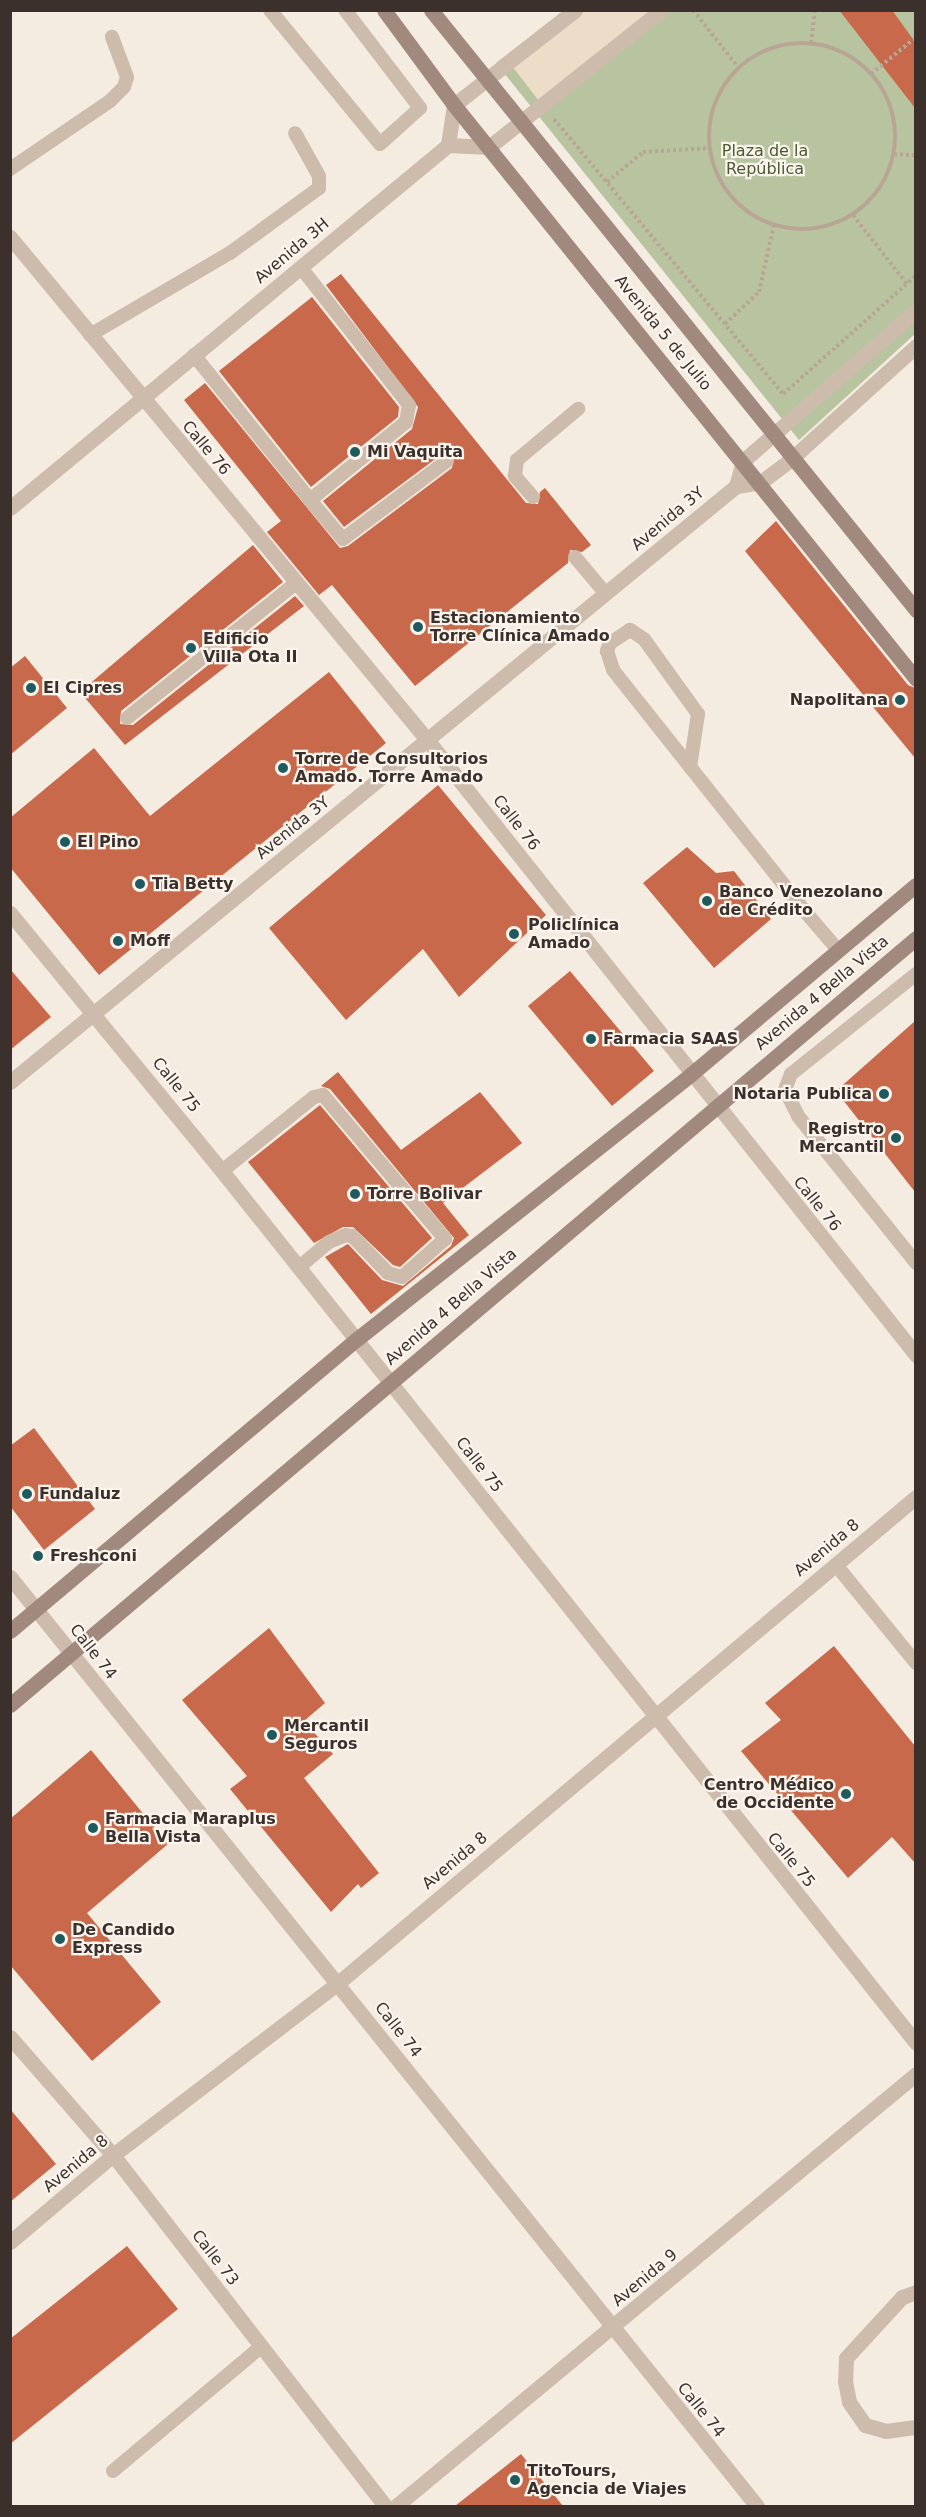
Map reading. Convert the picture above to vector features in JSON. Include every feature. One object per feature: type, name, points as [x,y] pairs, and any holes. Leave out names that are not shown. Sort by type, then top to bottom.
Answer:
[{"type":"street","name":"Avenida 5 de Julio","points":[[384,10],[454,105],[761,482],[915,678]]},
{"type":"street","name":"Avenida 5 de Julio","points":[[432,10],[519,123],[915,610]]},
{"type":"street","points":[[575,10],[454,105],[448,144],[489,147],[661,10]]},
{"type":"street","name":"Avenida 3H","points":[[10,508],[448,144]]},
{"type":"street","name":"Calle 76","points":[[10,237],[429,742],[690,1075],[915,1355]]},
{"type":"street","points":[[915,310],[771,434],[743,461],[736,486],[761,482],[791,459],[915,346]]},
{"type":"street","name":"Avenida 3Y","points":[[10,1082],[94,1011],[429,742],[736,486]]},
{"type":"street","name":"Avenida 4 Bella Vista","points":[[10,1631],[357,1339],[690,1075],[915,885]]},
{"type":"street","name":"Calle 75","points":[[10,913],[94,1011],[357,1339],[654,1718],[915,2043]]},
{"type":"street","name":"Avenida 4 Bella Vista","points":[[10,1705],[915,938]]},
{"type":"street","name":"Avenida 8","points":[[10,2242],[113,2155],[338,1983],[915,1497]]},
{"type":"street","name":"Calle 74","points":[[10,1576],[70,1654],[338,1983],[612,2329],[757,2506]]},
{"type":"street","name":"Calle 73","points":[[10,2037],[113,2155],[385,2506]]},
{"type":"street","name":"Avenida 9","points":[[396,2506],[612,2329],[915,2074]]},
{"type":"street","points":[[915,2292],[902,2297],[846,2358],[845,2382],[849,2402],[865,2425],[886,2432],[915,2427]]},
{"type":"lane","points":[[270,10],[380,144],[420,108],[345,10]]},
{"type":"lane","points":[[10,169],[110,101],[124,87],[127,76],[112,37]]},
{"type":"lane","points":[[90,335],[230,253],[319,188],[319,176],[295,133]]},
{"type":"lane","points":[[300,268],[409,405],[410,414],[406,422],[310,500]]},
{"type":"lane","points":[[194,355],[343,539],[447,461]]},
{"type":"lane","points":[[533,497],[515,476],[517,460],[578,409]]},
{"type":"lane","points":[[575,557],[606,594]]},
{"type":"lane","points":[[127,718],[296,583]]},
{"type":"lane","points":[[690,766],[698,714],[644,639],[630,630],[610,643],[607,651],[613,670],[690,766],[838,950]]},
{"type":"lane","points":[[915,974],[791,1074],[785,1090],[798,1116],[915,1263]]},
{"type":"lane","points":[[222,1171],[314,1097],[323,1095],[445,1239],[402,1277],[388,1273],[352,1236],[346,1235],[329,1242],[299,1267]]},
{"type":"lane","points":[[836,1565],[915,1663]]},
{"type":"lane","points":[[114,2471],[261,2346]]},
{"type":"path","points":[[693,10],[738,67]]},
{"type":"path","points":[[811,43],[815,10]]},
{"type":"path","points":[[871,74],[915,37]]},
{"type":"path","points":[[811,43],[843,53],[871,74],[887,98],[892,119],[894,154],[886,178],[872,198],[853,215],[828,226],[801,230],[774,225],[750,214],[730,196],[716,174],[709,148],[710,118],[717,100],[738,67],[767,50],[811,43]]},
{"type":"path","points":[[550,114],[783,394],[915,276]]},
{"type":"path","points":[[607,182],[643,152],[709,148]]},
{"type":"path","points":[[894,154],[915,155]]},
{"type":"path","points":[[853,215],[907,284]]},
{"type":"path","points":[[725,324],[759,292],[774,225]]},
{"type":"green space","name":"Plaza de la República","points":[[563,11],[915,11],[915,334],[799,440],[496,63]]},
{"type":"shaded area","points":[[575,11],[661,11],[542,105],[509,62]]},
{"type":"building","points":[[839,10],[892,10],[915,42],[915,108]]},
{"type":"building","points":[[341,274],[526,503],[538,504],[540,492],[545,488],[591,545],[582,552],[570,550],[568,563],[415,686],[332,585],[319,595],[267,532],[281,521],[184,400],[205,383],[340,548],[348,546],[452,468],[454,456],[442,454],[344,527],[323,501],[412,429],[418,407],[326,285]]},
{"type":"building","points":[[312,297],[399,407],[398,417],[311,487],[219,371]]},
{"type":"building","points":[[776,521],[908,685],[915,688],[915,758],[745,551]]},
{"type":"building","name":"Edificio Villa Ota II","points":[[253,545],[283,582],[121,711],[120,724],[133,725],[295,596],[304,606],[125,745],[80,692]]},
{"type":"building","name":"El Cipres","points":[[25,656],[67,708],[10,755],[10,668]]},
{"type":"building","points":[[329,672],[386,743],[99,975],[10,867],[10,818],[94,748],[150,816]]},
{"type":"building","points":[[438,785],[546,915],[459,997],[423,949],[346,1020],[269,928]]},
{"type":"building","name":"Banco Venezolano de Crédito","points":[[687,847],[716,873],[734,871],[771,919],[714,968],[643,883]]},
{"type":"building","points":[[10,969],[51,1017],[10,1050]]},
{"type":"building","name":"Farmacia SAAS","points":[[570,971],[654,1071],[612,1106],[528,1006]]},
{"type":"building","points":[[915,1021],[915,1192],[836,1091]]},
{"type":"building","points":[[338,1072],[401,1150],[480,1092],[522,1143],[443,1203],[469,1235],[371,1314],[325,1257],[348,1244],[382,1280],[403,1286],[451,1246],[454,1238],[330,1089],[321,1086]]},
{"type":"building","points":[[320,1105],[432,1238],[400,1267],[393,1265],[353,1227],[343,1227],[314,1243],[248,1162]]},
{"type":"building","points":[[34,1428],[95,1509],[44,1550],[10,1506],[10,1446]]},
{"type":"building","points":[[269,1628],[325,1703],[304,1721],[333,1754],[304,1778],[379,1873],[361,1888],[358,1884],[331,1912],[230,1789],[247,1776],[182,1700]]},
{"type":"building","name":"Centro Médico de Occidente","points":[[834,1646],[915,1746],[915,1863],[892,1837],[848,1878],[741,1751],[781,1720],[765,1703]]},
{"type":"building","points":[[91,1750],[168,1844],[87,1913],[161,2002],[92,2061],[10,1965],[10,1819]]},
{"type":"building","points":[[10,2109],[56,2164],[10,2202]]},
{"type":"building","points":[[127,2246],[178,2309],[10,2444],[10,2339]]},
{"type":"building","name":"TitoTours, Agencia de Viajes","points":[[521,2454],[563,2506],[455,2506]]},
{"type":"place","name":"Mi Vaquita","points":[[355,452]]},
{"type":"place","name":"Estacionamiento Torre Clínica Amado","points":[[418,627]]},
{"type":"place","name":"Edificio Villa Ota II","points":[[191,648]]},
{"type":"place","name":"El Cipres","points":[[31,688]]},
{"type":"place","name":"Napolitana","points":[[900,700]]},
{"type":"place","name":"Torre de Consultorios Amado. Torre Amado","points":[[283,768]]},
{"type":"place","name":"El Pino","points":[[65,842]]},
{"type":"place","name":"Tia Betty","points":[[140,884]]},
{"type":"place","name":"Banco Venezolano de Crédito","points":[[707,901]]},
{"type":"place","name":"Policlínica Amado","points":[[514,934]]},
{"type":"place","name":"Moff","points":[[118,941]]},
{"type":"place","name":"Farmacia SAAS","points":[[591,1039]]},
{"type":"place","name":"Notaria Publica","points":[[884,1094]]},
{"type":"place","name":"Registro Mercantil","points":[[896,1138]]},
{"type":"place","name":"Torre Bolivar","points":[[355,1194]]},
{"type":"place","name":"Fundaluz","points":[[27,1494]]},
{"type":"place","name":"Freshconi","points":[[38,1556]]},
{"type":"place","name":"Mercantil Seguros","points":[[272,1735]]},
{"type":"place","name":"Centro Médico de Occidente","points":[[846,1794]]},
{"type":"place","name":"Farmacia Maraplus Bella Vista","points":[[93,1828]]},
{"type":"place","name":"De Candido Express","points":[[60,1939]]},
{"type":"place","name":"TitoTours, Agencia de Viajes","points":[[515,2480]]}]
